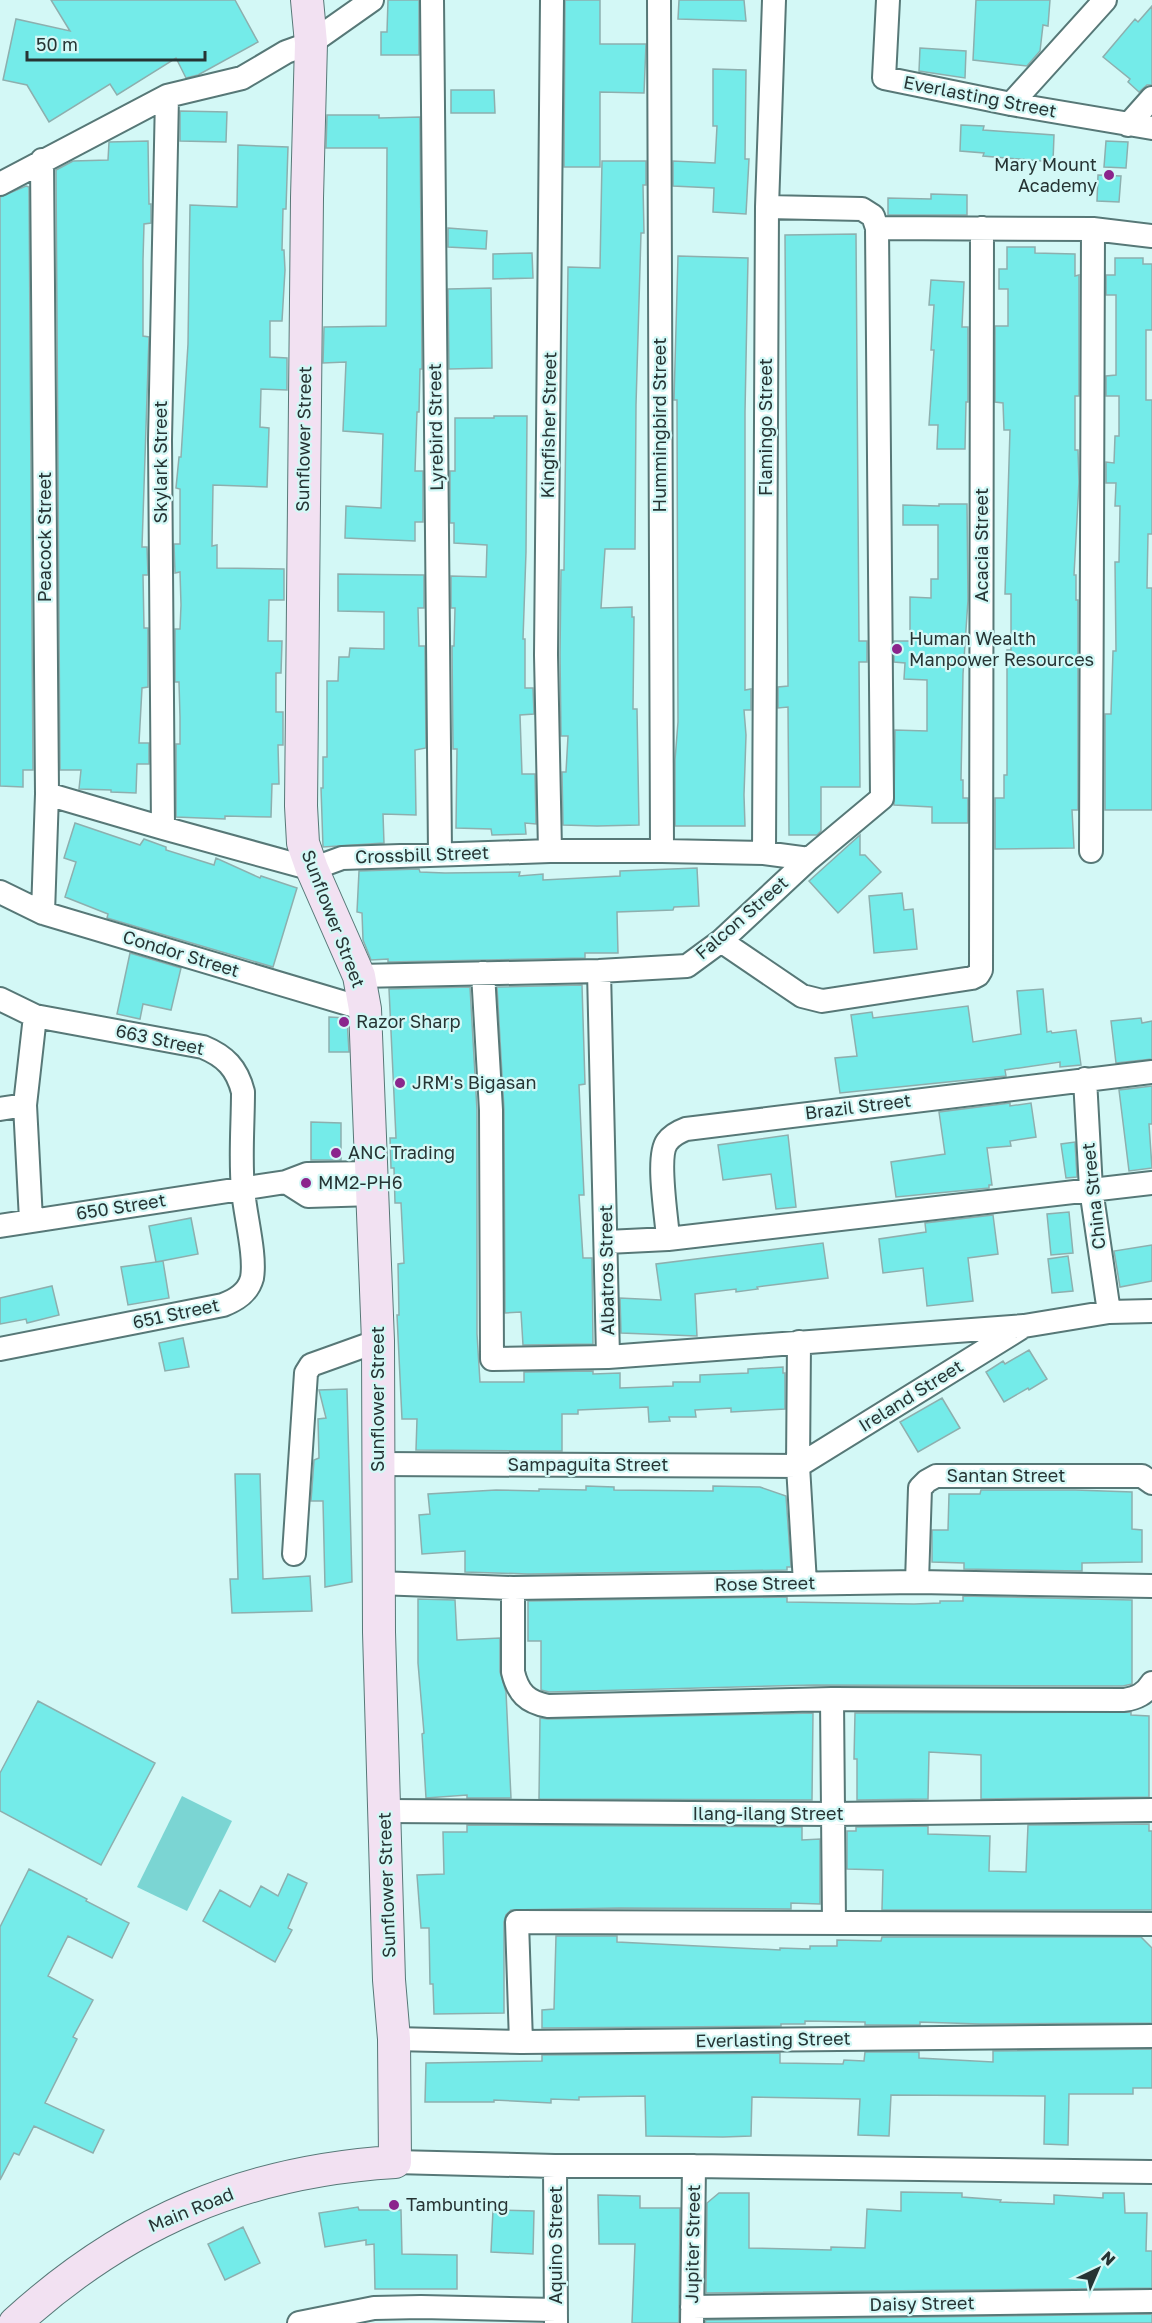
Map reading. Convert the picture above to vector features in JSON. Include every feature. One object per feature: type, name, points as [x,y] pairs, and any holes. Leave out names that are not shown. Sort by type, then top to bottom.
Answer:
[{"type":"main road","name":"Sunflower Street","points":[[307,0],[311,43],[307,198],[301,806],[303,843],[359,976],[365,1009],[378,1341],[378,1583],[384,1811],[394,2039],[395,2162]]},
{"type":"main road","name":"Main Road","points":[[15,2323],[74,2273],[151,2224],[192,2206],[301,2173],[346,2164],[395,2162]]},
{"type":"street","points":[[0,184],[167,96],[242,78],[286,52],[311,43],[372,0]]},
{"type":"street","name":"Lyrebird Street","points":[[432,0],[440,853]]},
{"type":"street","name":"Kingfisher Street","points":[[550,851],[546,655],[552,0]]},
{"type":"street","name":"Hummingbird Street","points":[[659,0],[662,851]]},
{"type":"street","name":"Flamingo Street","points":[[764,854],[767,207],[774,0]]},
{"type":"street","name":"Everlasting Street","points":[[888,0],[884,78],[1011,104],[1152,128]]},
{"type":"street","points":[[1011,104],[1105,0]]},
{"type":"street","name":"Skylark Street","points":[[163,828],[160,440],[167,96]]},
{"type":"street","points":[[1128,125],[1152,98]]},
{"type":"street","name":"Peacock Street","points":[[42,160],[47,794],[43,913]]},
{"type":"street","points":[[767,207],[862,209],[873,216],[877,228],[1093,229],[1152,236]]},
{"type":"street","name":"Falcon Street","points":[[599,970],[687,966],[721,941],[809,859],[882,798],[877,228]]},
{"type":"street","name":"Acacia Street","points":[[721,941],[802,996],[822,1001],[972,978],[981,970],[982,228]]},
{"type":"street","points":[[1091,851],[1093,229]]},
{"type":"street","points":[[47,794],[312,869]]},
{"type":"street","name":"Crossbill Street","points":[[312,869],[342,858],[440,853],[662,851],[764,854],[809,859]]},
{"type":"street","name":"Condor Street","points":[[0,892],[43,913],[365,1009]]},
{"type":"street","points":[[359,976],[599,970]]},
{"type":"street","name":"Albatros Street","points":[[483,973],[491,1110],[492,1359],[608,1357],[599,970]]},
{"type":"street","name":"663 Street","points":[[0,999],[35,1016],[203,1047],[218,1053],[230,1063],[239,1076],[243,1092],[243,1188]]},
{"type":"street","points":[[31,1220],[25,1105],[35,1016]]},
{"type":"street","name":"Brazil Street","points":[[668,1239],[661,1156],[666,1143],[675,1133],[686,1129],[1152,1072]]},
{"type":"street","name":"China Street","points":[[1085,1079],[1091,1189],[1108,1312]]},
{"type":"street","points":[[0,1109],[25,1105]]},
{"type":"street","name":"650 Street","points":[[0,1226],[286,1182],[307,1174],[373,1183]]},
{"type":"street","points":[[607,1242],[668,1239],[1152,1183]]},
{"type":"street","name":"651 Street","points":[[0,1349],[223,1305],[235,1300],[245,1292],[251,1280],[253,1267],[243,1188]]},
{"type":"street","points":[[608,1357],[1024,1326],[1108,1312],[1152,1311]]},
{"type":"street","name":"Ireland Street","points":[[798,1466],[1024,1326]]},
{"type":"street","points":[[294,1554],[306,1373],[311,1365],[378,1341]]},
{"type":"street","points":[[799,1342],[798,1466],[806,1583]]},
{"type":"street","name":"Sampaguita Street","points":[[378,1464],[798,1466]]},
{"type":"street","name":"Santan Street","points":[[917,1582],[920,1488],[936,1476],[1142,1476],[1152,1483]]},
{"type":"street","name":"Rose Street","points":[[378,1583],[513,1588],[917,1582],[1152,1586]]},
{"type":"street","points":[[1152,1586],[1152,1597]]},
{"type":"street","points":[[513,1588],[513,1672],[516,1685],[535,1704],[548,1706],[832,1699],[1124,1700],[1137,1698],[1147,1691],[1152,1683]]},
{"type":"street","points":[[832,1699],[834,1923]]},
{"type":"street","name":"Ilang-ilang Street","points":[[384,1811],[832,1814],[1152,1810]]},
{"type":"street","points":[[521,2042],[517,1922],[1152,1924]]},
{"type":"street","name":"Everlasting Street","points":[[394,2039],[521,2042],[1152,2036]]},
{"type":"street","points":[[395,2162],[555,2166],[1152,2172]]},
{"type":"street","name":"Aquino Street","points":[[555,2166],[556,2316]]},
{"type":"street","name":"Jupiter Street","points":[[692,2315],[694,2166]]},
{"type":"street","name":"Daisy Street","points":[[692,2315],[1152,2301]]},
{"type":"street","points":[[299,2323],[374,2308],[421,2315],[556,2316]]},
{"type":"shaded area","points":[[182,1796],[232,1821],[187,1911],[137,1887]]},
{"type":"building","points":[[51,0],[235,0],[258,42],[198,75],[186,78],[176,58],[117,95],[110,84],[49,122],[27,85],[3,80],[16,19],[70,31]]},
{"type":"building","points":[[388,0],[419,0],[419,55],[381,55],[381,32],[387,32]]},
{"type":"building","points":[[565,0],[600,0],[600,44],[646,44],[644,93],[600,92],[600,167],[564,167]]},
{"type":"building","points":[[679,0],[744,0],[746,21],[678,19]]},
{"type":"building","points":[[976,0],[1050,0],[1048,26],[1043,25],[1040,51],[1027,66],[973,60]]},
{"type":"building","points":[[1152,6],[1152,85],[1147,85],[1139,92],[1128,82],[1130,79],[1103,57],[1135,19],[1138,22]]},
{"type":"building","points":[[920,48],[966,51],[965,78],[919,71]]},
{"type":"building","points":[[713,69],[746,70],[745,159],[749,159],[746,214],[713,212],[714,188],[673,186],[673,161],[715,163],[717,126],[713,126]]},
{"type":"building","points":[[451,90],[494,90],[495,113],[451,113]]},
{"type":"building","points":[[180,111],[227,112],[226,142],[180,141]]},
{"type":"building","points":[[327,115],[379,115],[379,118],[420,117],[422,369],[420,369],[419,412],[417,412],[415,471],[423,471],[423,522],[415,522],[415,541],[345,538],[346,506],[381,508],[383,434],[343,431],[346,362],[323,363],[324,327],[386,326],[387,148],[326,148]]},
{"type":"building","points":[[961,125],[984,126],[983,130],[1054,135],[1053,162],[983,156],[984,153],[960,151]]},
{"type":"building","points":[[148,141],[151,223],[144,224],[143,260],[143,336],[149,337],[142,547],[147,547],[148,575],[143,575],[144,628],[148,628],[148,687],[142,688],[139,743],[149,743],[149,764],[137,764],[136,793],[79,789],[81,770],[60,770],[56,170],[73,161],[108,160],[109,142]]},
{"type":"building","points":[[1106,141],[1128,142],[1126,168],[1104,167]]},
{"type":"building","points":[[238,145],[288,147],[286,209],[283,209],[282,250],[284,250],[285,270],[282,321],[270,321],[270,357],[287,358],[287,390],[261,389],[260,427],[269,428],[267,487],[213,485],[212,546],[217,545],[217,568],[284,569],[284,600],[269,600],[268,641],[282,641],[281,673],[276,673],[276,712],[283,712],[283,745],[278,745],[279,784],[272,784],[271,817],[225,816],[225,819],[176,817],[176,744],[180,744],[180,717],[179,682],[175,682],[175,629],[180,629],[181,605],[180,572],[175,573],[174,544],[180,544],[180,489],[176,488],[179,457],[181,457],[188,344],[190,205],[237,207]]},
{"type":"building","points":[[602,161],[646,161],[646,185],[643,185],[644,233],[641,233],[636,405],[635,549],[605,549],[601,608],[632,607],[632,617],[634,617],[633,709],[637,709],[639,825],[563,825],[562,772],[566,772],[568,736],[561,736],[560,655],[561,570],[564,570],[568,267],[600,268]]},
{"type":"building","points":[[1098,175],[1121,176],[1119,202],[1097,201]]},
{"type":"building","points":[[26,186],[29,187],[33,770],[23,770],[23,787],[0,786],[0,197]]},
{"type":"building","points":[[931,194],[967,195],[967,215],[888,215],[888,198],[931,199]]},
{"type":"building","points":[[448,228],[487,231],[486,249],[448,247]]},
{"type":"building","points":[[856,234],[859,641],[867,641],[867,662],[859,662],[860,787],[821,787],[821,831],[817,835],[789,835],[788,707],[778,708],[778,687],[788,686],[785,235]]},
{"type":"building","points":[[1007,247],[1035,247],[1035,253],[1075,254],[1075,276],[1079,275],[1079,396],[1075,396],[1075,450],[1078,450],[1079,482],[1074,575],[1076,575],[1076,600],[1078,600],[1078,810],[1072,810],[1074,848],[995,849],[995,798],[1004,798],[1004,775],[1007,775],[1007,650],[1011,650],[1011,594],[1005,594],[1010,430],[1004,430],[1003,403],[995,402],[995,326],[1008,326],[1008,289],[999,289],[999,269],[1007,269]]},
{"type":"building","points":[[532,253],[533,278],[493,279],[493,254]]},
{"type":"building","points":[[678,256],[748,258],[745,412],[745,690],[751,689],[751,710],[744,710],[745,826],[675,826],[675,760],[678,722],[677,400],[674,400]]},
{"type":"building","points":[[1115,258],[1143,258],[1143,264],[1152,264],[1152,330],[1146,330],[1146,400],[1152,400],[1152,534],[1148,534],[1147,588],[1152,588],[1152,810],[1105,810],[1105,714],[1111,714],[1113,651],[1116,651],[1115,562],[1119,562],[1120,506],[1115,506],[1116,483],[1106,483],[1106,462],[1114,463],[1115,436],[1119,436],[1119,396],[1106,396],[1106,376],[1116,375],[1116,295],[1106,295],[1106,275],[1115,275]]},
{"type":"building","points":[[931,280],[964,282],[962,327],[968,327],[968,402],[966,402],[965,449],[937,449],[938,425],[929,425],[934,350],[931,350],[934,305],[929,305]]},
{"type":"building","points":[[491,288],[492,368],[449,369],[448,289]]},
{"type":"building","points":[[494,416],[527,416],[523,639],[525,639],[525,688],[533,688],[534,714],[520,715],[522,774],[535,774],[536,824],[525,823],[526,834],[492,835],[491,829],[456,828],[457,749],[453,749],[452,646],[454,646],[455,608],[451,608],[451,576],[486,577],[487,545],[454,543],[454,523],[450,523],[450,471],[455,471],[455,418],[494,418]]},
{"type":"building","points":[[939,504],[967,504],[968,600],[963,674],[961,780],[963,780],[963,798],[968,798],[968,823],[932,823],[932,807],[894,805],[895,730],[927,731],[927,680],[904,679],[905,663],[894,662],[894,641],[910,641],[910,597],[931,598],[931,579],[938,579],[938,525],[903,525],[903,505],[939,506]]},
{"type":"building","points":[[338,574],[424,575],[424,608],[418,608],[419,646],[425,646],[426,748],[415,750],[416,815],[383,814],[384,843],[323,847],[321,788],[323,788],[323,757],[327,757],[327,681],[338,681],[339,657],[349,657],[350,648],[384,649],[384,612],[338,611]]},
{"type":"building","points":[[75,823],[140,845],[144,839],[166,847],[166,850],[214,865],[216,858],[260,878],[261,876],[297,888],[273,967],[107,918],[108,914],[65,897],[76,862],[64,858]]},
{"type":"building","points":[[860,835],[860,855],[865,855],[881,872],[838,913],[809,881]]},
{"type":"building","points":[[697,868],[699,906],[674,907],[673,910],[617,912],[618,953],[585,953],[585,958],[388,962],[388,959],[371,960],[363,940],[362,913],[357,912],[359,871],[419,869],[420,872],[445,873],[520,872],[519,876],[543,874],[543,880],[620,876],[620,871]]},
{"type":"building","points":[[902,893],[904,910],[913,909],[917,949],[874,953],[869,896]]},
{"type":"building","points":[[130,953],[181,968],[171,1010],[143,1004],[140,1019],[117,1014]]},
{"type":"building","points":[[582,985],[585,1084],[579,1085],[584,1195],[579,1195],[583,1258],[592,1258],[593,1344],[523,1345],[521,1312],[505,1313],[504,1109],[497,987]]},
{"type":"building","points":[[470,987],[477,1110],[477,1334],[480,1382],[524,1382],[524,1372],[593,1371],[593,1374],[620,1373],[620,1388],[673,1386],[673,1382],[700,1382],[700,1375],[748,1373],[748,1369],[783,1367],[785,1409],[731,1412],[731,1408],[695,1410],[696,1417],[669,1417],[670,1421],[649,1422],[648,1407],[578,1410],[578,1414],[562,1414],[562,1451],[416,1450],[417,1419],[402,1419],[397,1315],[399,1315],[398,1264],[404,1263],[401,1203],[395,1203],[394,1168],[391,1168],[390,1138],[396,1138],[389,989]]},
{"type":"building","points":[[1043,989],[1047,1032],[1076,1030],[1081,1065],[1060,1067],[1060,1062],[1005,1070],[1006,1076],[840,1093],[835,1058],[857,1056],[851,1015],[872,1012],[873,1018],[968,1006],[973,1042],[1021,1034],[1017,991]]},
{"type":"building","points":[[329,1017],[347,1018],[349,1052],[329,1052]]},
{"type":"building","points":[[1141,1018],[1142,1023],[1152,1021],[1152,1059],[1116,1063],[1111,1021]]},
{"type":"building","points":[[1152,1086],[1152,1124],[1149,1124],[1152,1168],[1129,1171],[1119,1090]]},
{"type":"building","points":[[1010,1103],[1010,1106],[1031,1103],[1036,1137],[1010,1141],[1011,1146],[987,1148],[992,1185],[989,1185],[989,1188],[896,1197],[891,1162],[945,1154],[939,1112]]},
{"type":"building","points":[[311,1122],[341,1123],[341,1160],[311,1160]]},
{"type":"building","points":[[788,1135],[796,1207],[776,1209],[771,1174],[723,1180],[718,1145]]},
{"type":"building","points":[[1075,1142],[1077,1177],[1066,1178],[1061,1144]]},
{"type":"building","points":[[1069,1212],[1073,1253],[1051,1255],[1047,1214]]},
{"type":"building","points":[[993,1215],[998,1254],[968,1258],[973,1301],[927,1306],[923,1268],[883,1273],[879,1239],[926,1232],[925,1223]]},
{"type":"building","points":[[191,1218],[198,1254],[156,1262],[149,1226]]},
{"type":"building","points":[[823,1243],[828,1278],[736,1292],[736,1289],[695,1294],[697,1336],[621,1333],[620,1298],[661,1300],[656,1264]]},
{"type":"building","points":[[1152,1245],[1152,1281],[1120,1287],[1114,1251]]},
{"type":"building","points":[[1068,1256],[1073,1291],[1052,1293],[1048,1259]]},
{"type":"building","points":[[163,1261],[169,1298],[128,1305],[121,1267]]},
{"type":"building","points":[[52,1286],[59,1315],[27,1323],[26,1319],[0,1324],[0,1298]]},
{"type":"building","points":[[183,1338],[189,1367],[165,1371],[159,1343]]},
{"type":"building","points":[[1029,1350],[1047,1379],[1004,1402],[986,1372],[1003,1361],[1005,1364]]},
{"type":"building","points":[[347,1389],[352,1582],[325,1587],[323,1501],[311,1501],[314,1460],[319,1458],[318,1419],[326,1418],[319,1390]]},
{"type":"building","points":[[942,1398],[960,1428],[918,1452],[900,1422]]},
{"type":"building","points":[[235,1474],[260,1474],[263,1579],[310,1576],[312,1611],[232,1613],[230,1579],[238,1579]]},
{"type":"building","points":[[586,1486],[614,1487],[614,1490],[713,1491],[713,1486],[760,1487],[786,1496],[791,1567],[787,1567],[787,1570],[528,1574],[465,1572],[465,1551],[422,1554],[419,1515],[430,1514],[428,1494],[496,1490],[586,1490]]},
{"type":"building","points":[[981,1490],[1132,1492],[1132,1529],[1142,1530],[1142,1562],[1082,1563],[1082,1571],[964,1569],[964,1563],[932,1562],[932,1530],[948,1530],[949,1494],[980,1494]]},
{"type":"building","points":[[963,1596],[1132,1600],[1132,1684],[1123,1686],[814,1685],[549,1692],[541,1690],[541,1641],[528,1641],[528,1601],[787,1597],[787,1602],[914,1604],[963,1601]]},
{"type":"building","points":[[418,1599],[455,1600],[457,1640],[500,1638],[500,1672],[506,1692],[511,1798],[467,1798],[467,1795],[426,1798],[422,1734],[424,1733],[418,1663]]},
{"type":"building","points":[[38,1701],[155,1763],[101,1865],[0,1811],[0,1773]]},
{"type":"building","points":[[1131,1712],[1131,1715],[1149,1716],[1149,1797],[981,1799],[981,1755],[929,1752],[928,1799],[857,1800],[857,1759],[854,1759],[855,1713]]},
{"type":"building","points":[[813,1713],[812,1800],[539,1799],[540,1718]]},
{"type":"building","points":[[1149,1824],[1149,1831],[1152,1831],[1152,1910],[882,1910],[883,1870],[847,1869],[847,1831],[856,1831],[856,1827],[928,1826],[928,1834],[990,1836],[989,1871],[1026,1872],[1028,1825]]},
{"type":"building","points":[[467,1825],[802,1827],[802,1840],[820,1839],[820,1904],[791,1903],[791,1909],[511,1910],[504,1922],[504,2013],[434,2014],[433,1984],[430,1984],[429,1928],[421,1928],[417,1875],[444,1874],[443,1832],[467,1832]]},
{"type":"building","points":[[29,1869],[129,1923],[112,1958],[68,1936],[48,1976],[93,2000],[73,2037],[77,2039],[45,2103],[104,2130],[93,2153],[34,2126],[19,2155],[14,2153],[0,2180],[0,1927]]},
{"type":"building","points":[[288,1874],[307,1883],[288,1928],[292,1930],[275,1962],[203,1921],[220,1890],[250,1907],[261,1886],[278,1896]]},
{"type":"building","points":[[556,1936],[617,1936],[617,1942],[780,1950],[780,1948],[810,1949],[810,1946],[837,1946],[837,1940],[881,1941],[882,1937],[1141,1937],[1152,1948],[1152,2023],[920,2022],[920,2025],[865,2025],[865,2022],[805,2021],[805,2024],[781,2024],[781,2026],[542,2028],[542,2010],[554,2009]]},
{"type":"building","points":[[1152,2049],[1152,2088],[1133,2088],[1133,2094],[1069,2094],[1068,2145],[1044,2144],[1045,2096],[891,2095],[889,2136],[858,2135],[860,2099],[752,2097],[751,2136],[723,2137],[646,2136],[645,2096],[579,2097],[579,2100],[551,2099],[551,2103],[494,2100],[494,2102],[425,2102],[426,2063],[542,2061],[542,2055],[780,2053],[780,2063],[843,2064],[844,2060],[864,2061],[865,2052],[919,2052],[919,2058],[993,2062],[993,2051]]},
{"type":"building","points":[[901,2192],[962,2193],[962,2197],[1001,2200],[1000,2202],[1054,2204],[1054,2195],[1103,2198],[1103,2193],[1124,2193],[1125,2213],[1147,2213],[1146,2251],[1152,2251],[1152,2288],[706,2293],[707,2203],[719,2193],[749,2193],[749,2248],[831,2250],[831,2247],[865,2248],[867,2209],[901,2211]]},
{"type":"building","points":[[598,2195],[640,2196],[640,2208],[680,2208],[679,2323],[632,2323],[635,2244],[599,2244]]},
{"type":"building","points":[[358,2207],[359,2210],[401,2210],[402,2254],[457,2255],[457,2289],[375,2289],[374,2244],[366,2245],[366,2240],[325,2247],[319,2213]]},
{"type":"building","points":[[493,2210],[534,2211],[533,2254],[491,2252]]},
{"type":"building","points":[[243,2227],[260,2263],[225,2280],[208,2244]]},
{"type":"building","points":[[1152,2314],[1152,2323],[705,2323],[706,2320]]},
{"type":"place","name":"Mary Mount Academy","points":[[1109,175]]},
{"type":"place","name":"Human Wealth Manpower Resources","points":[[897,649]]},
{"type":"place","name":"Razor Sharp","points":[[344,1022]]},
{"type":"place","name":"JRM's Bigasan","points":[[400,1083]]},
{"type":"place","name":"ANC Trading","points":[[336,1153]]},
{"type":"place","name":"MM2-PH6","points":[[306,1183]]},
{"type":"place","name":"Tambunting","points":[[394,2205]]}]
